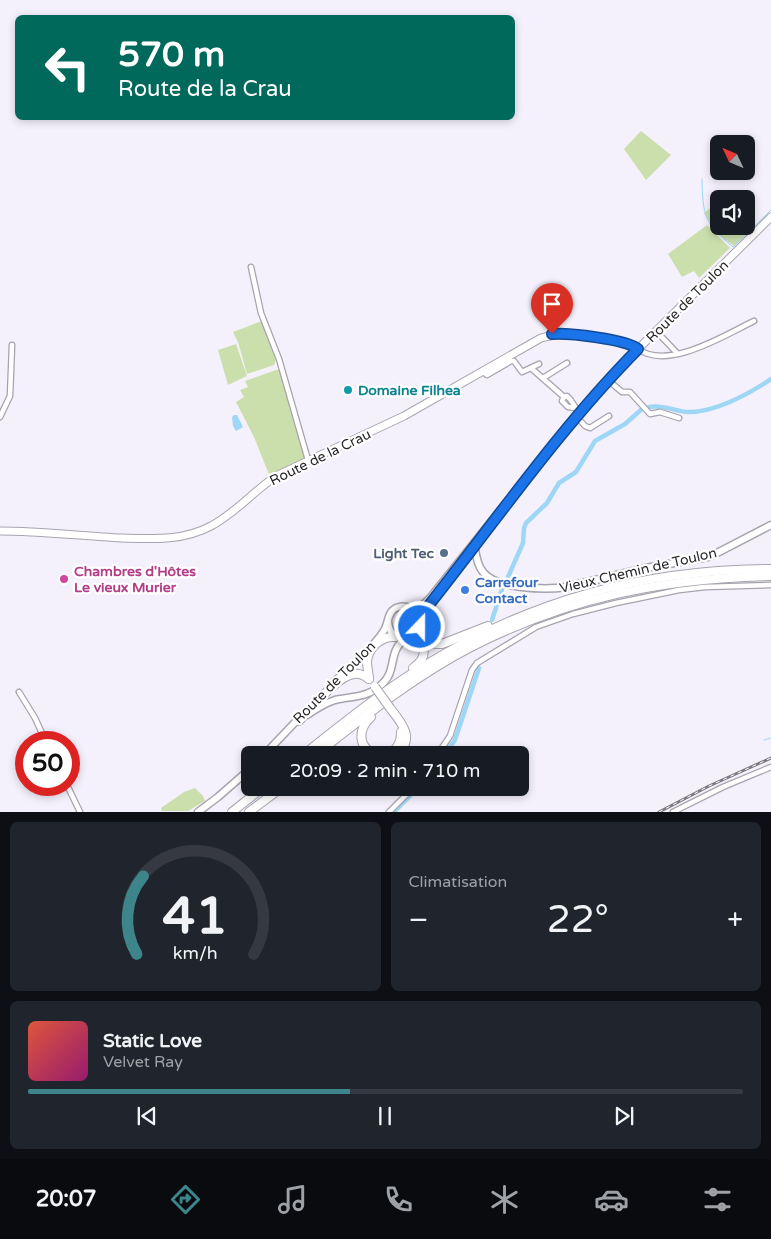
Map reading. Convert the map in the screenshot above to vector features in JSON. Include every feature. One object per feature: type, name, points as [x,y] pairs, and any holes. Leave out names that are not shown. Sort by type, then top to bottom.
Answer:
[{"type":"highway","points":[[420,627],[421,634],[426,641],[442,644],[538,606],[633,582],[699,572],[771,569]]},
{"type":"highway","points":[[327,746],[389,699],[441,665],[471,647],[535,619],[589,601],[658,585],[700,579],[771,576]]},
{"type":"highway","points":[[316,746],[382,695],[438,658],[497,627],[566,599]]},
{"type":"highway","points":[[364,746],[361,738],[363,726],[413,686],[447,665],[535,619]]},
{"type":"highway","points":[[369,679],[368,661],[371,651],[382,639],[395,636]]},
{"type":"highway","points":[[309,746],[419,664],[424,655],[423,646],[416,640],[407,638]]},
{"type":"highway","points":[[372,645],[365,661],[365,670],[369,679],[405,728],[406,738],[404,746]]},
{"type":"highway","points":[[299,721],[343,678],[360,674],[369,679]]},
{"type":"highway","points":[[391,709],[400,728],[402,746]]},
{"type":"highway","points":[[227,812],[247,796]]},
{"type":"highway","points":[[232,812],[252,796]]},
{"type":"highway","points":[[244,812],[265,796]]},
{"type":"highway","points":[[249,812],[270,796]]},
{"type":"main road","name":"Route de Toulon","points":[[420,618],[577,412],[648,338],[771,217]]},
{"type":"main road","name":"Route de la Crau","points":[[0,531],[146,539],[185,536],[212,526],[268,481],[308,460],[404,416],[527,344],[552,334],[570,333],[631,345],[638,349]]},
{"type":"main road","points":[[631,345],[648,338]]},
{"type":"main road","name":"Route de Toulon","points":[[412,609],[427,601],[470,551],[508,501]]},
{"type":"main road","name":"Vieux Chemin de Toulon","points":[[470,551],[483,572],[494,580],[515,585],[552,589],[717,554],[771,525]]},
{"type":"main road","points":[[402,606],[412,609],[420,618],[418,632],[407,638],[395,636],[389,630],[389,615],[402,606]]},
{"type":"main road","name":"Route de Toulon","points":[[272,746],[384,632],[388,620]]},
{"type":"main road","name":"Route de Toulon","points":[[276,742],[299,721],[330,702],[366,695],[380,687],[387,680],[391,672],[395,649],[407,638]]},
{"type":"main road","points":[[198,812],[241,777]]},
{"type":"street","points":[[250,267],[261,313],[279,359],[308,460]]},
{"type":"street","points":[[638,349],[648,355],[657,356],[692,350],[754,321]]},
{"type":"street","points":[[656,331],[677,353]]},
{"type":"street","points":[[0,417],[10,396],[12,345]]},
{"type":"street","points":[[482,371],[487,376],[511,361],[514,361],[522,372],[539,364]]},
{"type":"street","points":[[543,378],[567,363]]},
{"type":"street","points":[[531,368],[564,398],[562,401],[577,412],[585,426],[590,428],[609,416]]},
{"type":"street","points":[[608,380],[622,392],[630,392],[650,414],[660,412],[679,418]]},
{"type":"street","points":[[443,746],[450,736],[472,670],[477,663],[536,627],[573,614],[640,597],[705,587],[771,586]]},
{"type":"street","points":[[19,692],[41,731]]},
{"type":"street","points":[[673,812],[723,787],[771,767]]},
{"type":"street","points":[[72,796],[80,812]]},
{"type":"street","points":[[389,812],[405,796]]},
{"type":"green space","points":[[641,131],[671,155],[646,180],[624,149]]},
{"type":"green space","points":[[710,208],[710,222],[704,213]]},
{"type":"green space","points":[[707,225],[710,228],[710,235],[717,235],[730,248],[699,278],[694,271],[682,277],[668,254]]},
{"type":"green space","points":[[719,235],[744,235],[734,246]]},
{"type":"green space","points":[[262,321],[277,357],[274,365],[247,374],[238,342],[233,332]]},
{"type":"green space","points":[[236,344],[247,376],[228,385],[218,350]]},
{"type":"green space","points":[[279,369],[306,458],[270,477],[254,437],[236,402],[244,397],[240,390],[248,387],[245,381]]},
{"type":"green space","points":[[195,788],[205,801],[188,811],[162,811],[161,808],[184,792]]},
{"type":"water","points":[[237,415],[243,427],[236,431],[233,426],[232,417]]},
{"type":"waterway","points":[[702,179],[703,202],[707,218],[716,231],[733,247],[771,210]]},
{"type":"waterway","points":[[649,407],[659,406],[687,412],[708,409],[742,396],[771,379]]},
{"type":"waterway","points":[[508,577],[523,543],[526,523],[547,503],[559,483],[576,472],[595,441],[625,424],[643,408]]},
{"type":"waterway","points":[[492,620],[502,589]]},
{"type":"waterway","points":[[451,746],[455,740],[479,668]]},
{"type":"waterway","points":[[764,740],[771,738]]},
{"type":"waterway","points":[[394,812],[410,796]]},
{"type":"railway","points":[[659,812],[709,786],[771,758]]},
{"type":"place","name":"Domaine Filhea","points":[[348,390]]},
{"type":"place","name":"Light Tec","points":[[444,553]]},
{"type":"place","name":"Chambres d'Hôtes Le vieux Murier","points":[[64,579]]},
{"type":"place","name":"Carrefour Contact","points":[[465,590]]},
{"type":"route","points":[[420,627],[420,618],[425,610],[508,501],[592,397],[638,349],[631,345],[588,336],[570,333],[552,334]]}]
